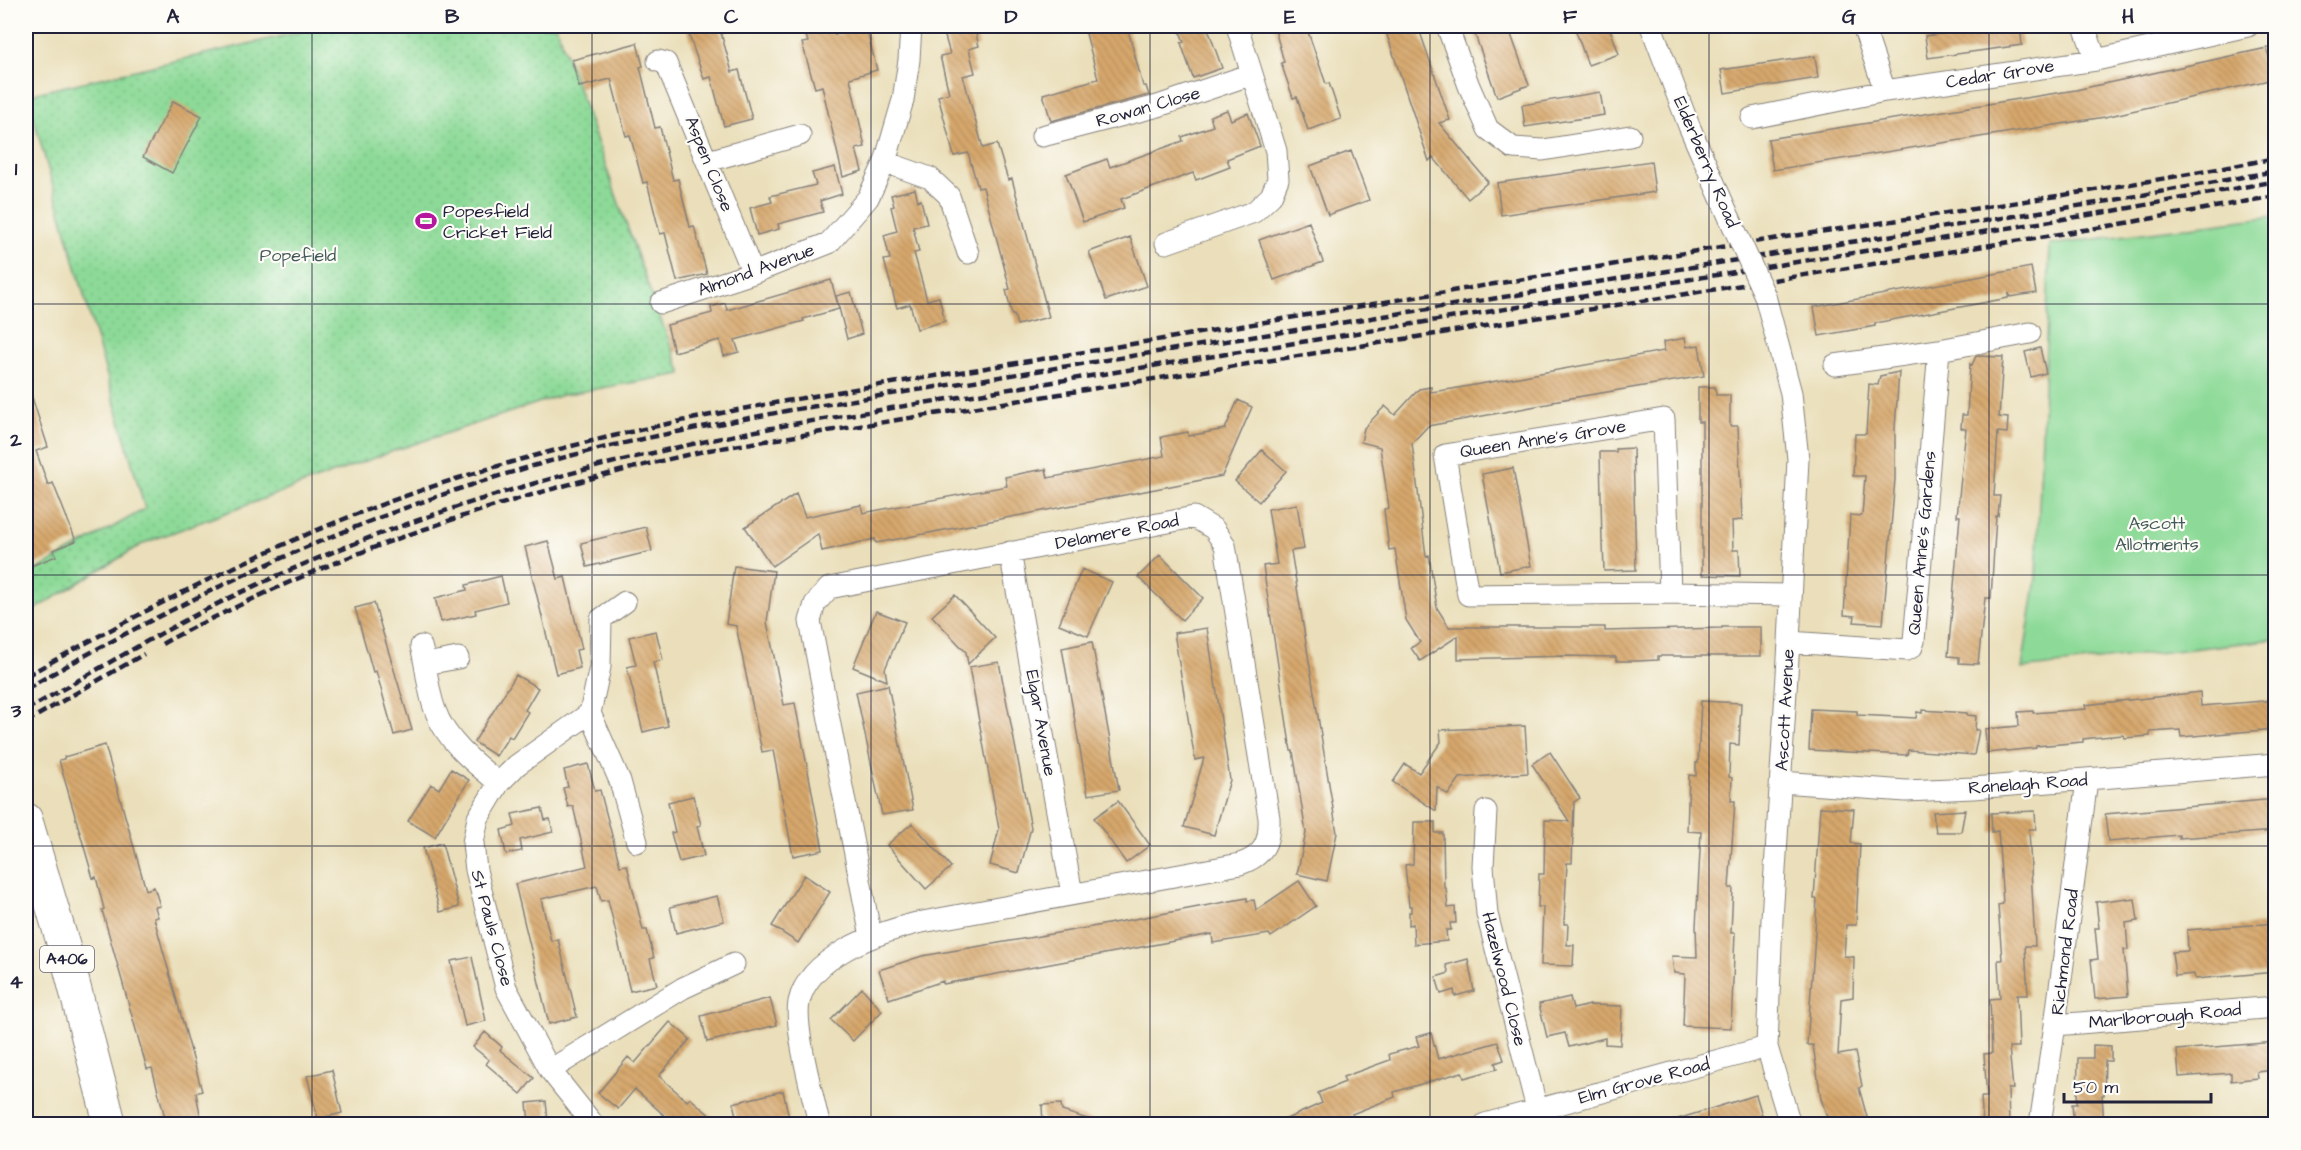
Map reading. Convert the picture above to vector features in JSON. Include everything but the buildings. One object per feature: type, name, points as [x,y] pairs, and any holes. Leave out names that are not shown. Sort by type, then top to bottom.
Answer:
[{"type":"highway","name":"A406","points":[[26,819],[66,954],[110,1125]]},
{"type":"street","name":"Almond Avenue","points":[[661,303],[753,273],[829,243],[868,198],[885,162],[903,100],[911,26]]},
{"type":"street","points":[[1166,243],[1254,212],[1270,196],[1278,179],[1276,151],[1237,26]]},
{"type":"street","points":[[1447,26],[1488,129],[1513,148],[1543,150],[1630,136]]},
{"type":"street","name":"Elderberry Road","points":[[1651,26],[1693,134],[1765,296]]},
{"type":"street","points":[[1863,26],[1885,91]]},
{"type":"street","points":[[2084,26],[2096,60]]},
{"type":"street","name":"Cedar Grove","points":[[1752,118],[1885,91],[2096,60],[2248,26]]},
{"type":"street","name":"Aspen Close","points":[[658,61],[666,63],[753,273]]},
{"type":"street","name":"Rowan Close","points":[[1042,136],[1158,106],[1252,74]]},
{"type":"street","points":[[708,161],[800,135]]},
{"type":"street","points":[[885,162],[930,178],[949,196],[968,253]]},
{"type":"street","name":"Ascott Avenue","points":[[1765,296],[1785,366],[1796,427],[1798,459],[1767,1047],[1790,1125]]},
{"type":"street","points":[[1835,365],[1939,350],[2030,333]]},
{"type":"street","name":"Queen Anne's Gardens","points":[[1789,642],[1907,650],[1912,647],[1939,350]]},
{"type":"street","name":"Queen Anne's Grove","points":[[1670,593],[1665,419],[1445,455],[1468,595],[1670,593],[1791,596]]},
{"type":"street","name":"Delamere Road","points":[[819,1125],[802,1044],[799,1002],[805,986],[817,970],[852,946],[871,937],[917,923],[1240,864],[1251,860],[1259,853],[1270,837],[1269,818],[1225,545],[1214,529],[1194,518],[1010,552],[829,588],[815,604],[810,621],[871,937]]},
{"type":"street","name":"Elgar Avenue","points":[[1010,552],[1072,894]]},
{"type":"street","points":[[625,602],[601,619],[600,667],[590,713],[620,781],[637,842]]},
{"type":"street","points":[[458,658],[424,655],[426,675],[435,711],[449,736],[469,760],[499,783]]},
{"type":"street","name":"St Pauls Close","points":[[590,713],[517,765],[499,783],[478,818],[473,843],[476,870],[506,988],[550,1070],[593,1125]]},
{"type":"street","name":"Ranelagh Road","points":[[1781,782],[1906,791],[2087,780],[2276,764]]},
{"type":"street","name":"Richmond Road","points":[[2040,1125],[2087,780]]},
{"type":"street","name":"Hazelwood Close","points":[[1486,811],[1483,866],[1487,914],[1537,1109]]},
{"type":"street","points":[[550,1070],[683,987],[734,964]]},
{"type":"street","name":"Marlborough Road","points":[[2055,1025],[2276,1007]]},
{"type":"street","name":"Elm Grove Road","points":[[1485,1125],[1767,1047]]},
{"type":"green space","name":"Popefield","points":[[326,26],[556,26],[655,305],[682,374],[562,395],[393,451],[144,543],[26,615],[26,576],[145,509],[27,95]]},
{"type":"green space","name":"Ascott Allotments","points":[[2275,216],[2275,639],[2022,669],[2036,578],[2050,245]]},
{"type":"railway","points":[[26,676],[201,583],[337,522],[467,475],[639,430],[902,381],[1734,245],[2073,194],[2276,158]]},
{"type":"railway","points":[[26,689],[88,654],[215,589],[345,531],[479,482],[607,447],[791,410],[2109,201],[2276,171]]},
{"type":"railway","points":[[26,710],[188,619],[310,561],[445,511],[582,470],[652,453],[793,424],[2113,211],[2276,181]]},
{"type":"railway","points":[[162,644],[293,581],[409,535],[527,496],[709,450],[2115,225],[2276,196]]},
{"type":"railway","points":[[26,722],[144,654]]},
{"type":"place","name":"Popesfield Cricket Field","points":[[426,221]]}]
